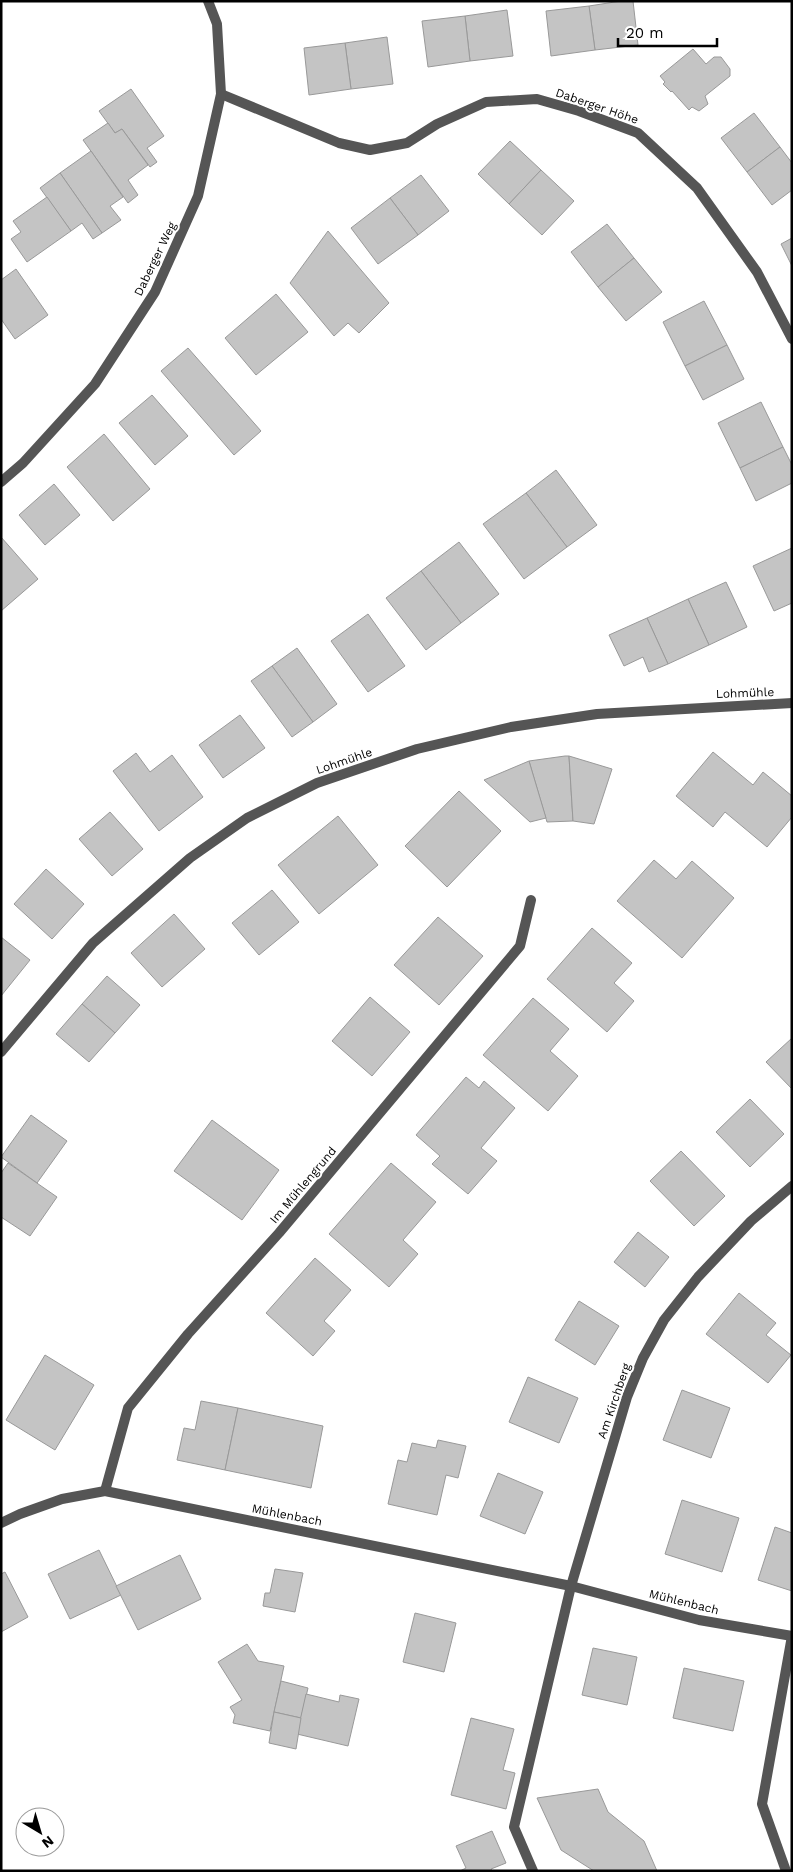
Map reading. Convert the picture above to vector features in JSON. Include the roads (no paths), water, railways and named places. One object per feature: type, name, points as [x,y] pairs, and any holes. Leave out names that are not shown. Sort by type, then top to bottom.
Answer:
[{"type":"street","name":"Daberger Weg","points":[[1,482],[23,462],[95,384],[155,292],[198,196],[221,94],[217,24],[208,1]]},
{"type":"street","name":"Daberger Höhe","points":[[221,94],[339,143],[370,150],[407,143],[436,124],[486,102],[537,100],[579,111],[638,133],[697,188],[757,272],[792,339]]},
{"type":"street","name":"Lohmühle","points":[[1,1052],[93,944],[190,858],[248,818],[317,783],[417,749],[511,727],[597,714],[792,703]]},
{"type":"street","name":"Im Mühlengrund","points":[[105,1491],[128,1408],[188,1334],[279,1233],[520,946],[531,900]]},
{"type":"street","name":"Am Kirchberg","points":[[571,1586],[627,1397],[643,1358],[664,1320],[698,1277],[751,1220],[792,1186]]},
{"type":"street","name":"Mühlenbach","points":[[1,1523],[62,1499],[105,1491],[571,1586],[699,1620],[792,1636]]},
{"type":"street","points":[[532,1871],[514,1827],[571,1586]]},
{"type":"street","points":[[786,1871],[762,1804],[792,1636]]}]
